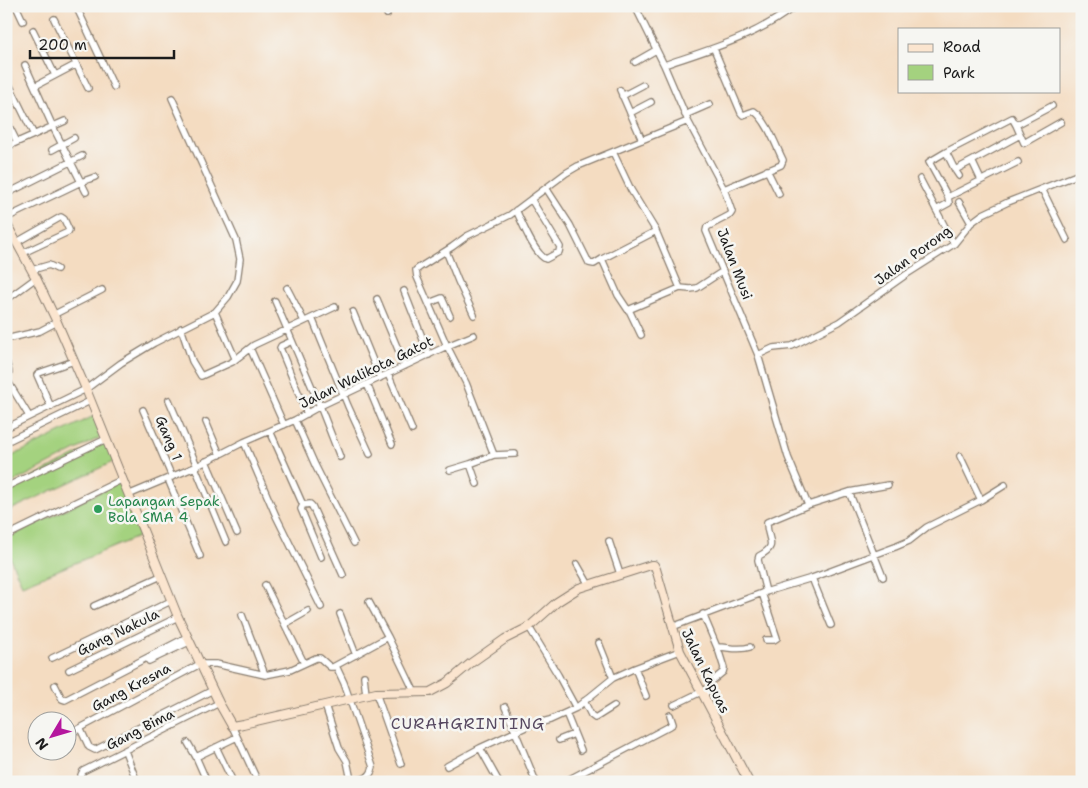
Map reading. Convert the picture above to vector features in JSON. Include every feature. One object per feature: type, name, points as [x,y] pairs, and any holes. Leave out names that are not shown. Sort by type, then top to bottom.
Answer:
[{"type":"main road","points":[[6,223],[9,234],[17,242],[23,253],[55,319],[86,389],[188,640],[232,726],[376,693],[415,694],[430,692],[461,673],[471,663],[498,644],[529,626],[557,602],[580,588],[620,574]]},
{"type":"main road","name":"Jalan Kapuas","points":[[620,574],[648,565],[654,566],[674,626],[680,651],[704,693],[749,782]]},
{"type":"street","points":[[16,6],[22,21]]},
{"type":"street","points":[[76,6],[114,87]]},
{"type":"street","points":[[385,6],[387,14]]},
{"type":"street","name":"Jalan Musi","points":[[635,6],[664,65],[688,121],[724,189],[732,212],[707,227],[706,231],[758,355],[788,457],[808,504]]},
{"type":"street","points":[[664,65],[738,40],[773,23],[795,6]]},
{"type":"street","points":[[54,19],[88,88]]},
{"type":"street","points":[[33,30],[56,75]]},
{"type":"street","points":[[714,49],[741,113],[744,115],[756,112],[782,160],[781,165],[724,189]]},
{"type":"street","points":[[635,62],[656,50]]},
{"type":"street","points":[[25,65],[53,127],[86,192]]},
{"type":"street","points":[[35,86],[75,65]]},
{"type":"street","points":[[6,78],[34,135]]},
{"type":"street","points":[[642,140],[621,93],[643,85]]},
{"type":"street","points":[[6,428],[86,389],[121,363],[181,328],[215,312],[228,297],[237,281],[240,259],[236,240],[172,98]]},
{"type":"street","points":[[630,113],[651,102]]},
{"type":"street","points":[[685,114],[710,104]]},
{"type":"street","points":[[1016,125],[1052,106]]},
{"type":"street","points":[[936,210],[949,203],[948,197],[928,163],[1012,118],[1024,143],[1061,122]]},
{"type":"street","points":[[6,120],[17,142]]},
{"type":"street","points":[[6,147],[65,121]]},
{"type":"street","name":"Jalan Walikota Gatot","points":[[128,495],[170,478],[244,442],[284,426],[320,406],[447,346],[417,277],[416,270],[467,236],[502,220],[578,166],[688,121]]},
{"type":"street","points":[[955,170],[1020,135]]},
{"type":"street","points":[[52,150],[74,138]]},
{"type":"street","points":[[613,152],[631,190],[656,231],[680,288]]},
{"type":"street","points":[[946,152],[959,176]]},
{"type":"street","points":[[6,194],[82,156]]},
{"type":"street","points":[[972,161],[981,180]]},
{"type":"street","points":[[948,197],[1018,162]]},
{"type":"street","points":[[767,170],[779,194]]},
{"type":"street","name":"Jalan Porong","points":[[758,355],[773,348],[792,346],[850,316],[907,274],[954,244],[971,223],[983,214],[1008,202],[1082,173]]},
{"type":"street","points":[[6,218],[95,177]]},
{"type":"street","points":[[920,179],[954,244]]},
{"type":"street","points":[[546,188],[570,225],[589,262],[594,264],[656,231]]},
{"type":"street","points":[[1042,189],[1067,240]]},
{"type":"street","points":[[516,210],[542,258],[546,259],[559,252],[560,247],[531,199]]},
{"type":"street","points":[[959,202],[971,223]]},
{"type":"street","points":[[17,242],[61,217],[64,219],[69,230],[68,232],[23,253]]},
{"type":"street","points":[[446,251],[474,315]]},
{"type":"street","points":[[602,259],[618,295],[629,310],[641,335]]},
{"type":"street","points":[[32,270],[49,265],[57,269]]},
{"type":"street","points":[[629,310],[680,288],[697,288],[723,271]]},
{"type":"street","points":[[7,296],[36,278]]},
{"type":"street","points":[[287,288],[304,322]]},
{"type":"street","points":[[6,339],[40,331],[55,319],[102,290]]},
{"type":"street","points":[[404,291],[429,355]]},
{"type":"street","points":[[429,303],[442,298],[450,316]]},
{"type":"street","points":[[377,300],[405,366]]},
{"type":"street","points":[[275,301],[340,457]]},
{"type":"street","points":[[181,328],[192,361],[200,376],[232,362],[250,348],[335,307]]},
{"type":"street","points":[[215,312],[235,358]]},
{"type":"street","points":[[353,312],[380,378]]},
{"type":"street","points":[[312,318],[370,454]]},
{"type":"street","points":[[474,334],[447,346],[466,383],[494,455]]},
{"type":"street","points":[[292,341],[280,348],[307,414]]},
{"type":"street","points":[[250,348],[284,426]]},
{"type":"street","points":[[6,361],[9,372],[7,380],[29,416]]},
{"type":"street","points":[[51,407],[37,376],[39,373],[74,362]]},
{"type":"street","points":[[388,374],[412,430]]},
{"type":"street","points":[[367,384],[392,444]]},
{"type":"street","points":[[169,400],[226,542]]},
{"type":"street","points":[[6,442],[90,401]]},
{"type":"street","name":"Gang 1","points":[[143,410],[200,556]]},
{"type":"street","points":[[296,420],[315,464],[354,543]]},
{"type":"street","points":[[206,422],[220,455]]},
{"type":"street","points":[[270,431],[303,505]]},
{"type":"street","points":[[6,487],[106,439]]},
{"type":"street","points":[[244,442],[276,516],[321,607]]},
{"type":"street","points":[[450,470],[494,455],[515,454]]},
{"type":"street","points":[[960,456],[981,500]]},
{"type":"street","points":[[206,461],[237,533]]},
{"type":"street","points":[[470,464],[477,484]]},
{"type":"street","points":[[6,536],[123,479]]},
{"type":"street","points":[[766,640],[777,638],[764,592],[758,560],[759,556],[769,550],[771,545],[767,522],[808,504],[849,492],[888,485]]},
{"type":"street","points":[[674,626],[764,592],[812,578],[909,541],[927,527],[981,500],[1005,485]]},
{"type":"street","points":[[849,492],[883,577]]},
{"type":"street","points":[[303,505],[310,504],[312,506],[343,575]]},
{"type":"street","points":[[303,505],[300,510],[320,556]]},
{"type":"street","points":[[609,542],[620,574]]},
{"type":"street","points":[[578,564],[589,585]]},
{"type":"street","points":[[94,606],[161,576]]},
{"type":"street","points":[[812,578],[831,625]]},
{"type":"street","points":[[265,585],[304,663]]},
{"type":"street","points":[[52,658],[172,602]]},
{"type":"street","points":[[369,602],[415,694]]},
{"type":"street","points":[[285,624],[308,611]]},
{"type":"street","points":[[340,614],[356,655]]},
{"type":"street","points":[[674,705],[704,693],[711,682],[723,672],[724,668],[717,647],[703,614]]},
{"type":"street","points":[[242,615],[265,675]]},
{"type":"street","name":"Gang Nakula","points":[[69,670],[178,617]]},
{"type":"street","points":[[529,626],[576,708]]},
{"type":"street","points":[[200,664],[216,664],[265,675],[290,670],[320,658],[330,667],[336,666],[388,638]]},
{"type":"street","points":[[69,701],[159,653],[188,640]]},
{"type":"street","points":[[599,643],[614,678]]},
{"type":"street","points":[[717,647],[729,647],[740,650],[750,648]]},
{"type":"street","points":[[447,766],[516,731],[566,713],[576,708],[614,678],[680,651]]},
{"type":"street","name":"Gang Kresna","points":[[80,728],[200,664]]},
{"type":"street","points":[[325,705],[339,748],[347,760],[350,781],[358,781],[367,777],[373,767],[336,666]]},
{"type":"street","points":[[635,668],[646,696]]},
{"type":"street","points":[[364,676],[366,695]]},
{"type":"street","points":[[55,685],[64,700],[103,682]]},
{"type":"street","points":[[80,728],[89,747],[95,750],[213,690]]},
{"type":"street","points":[[376,693],[401,764]]},
{"type":"street","points":[[584,701],[590,715],[595,718],[614,706]]},
{"type":"street","name":"Gang Bima","points":[[84,782],[81,775],[83,771],[219,703]]},
{"type":"street","points":[[505,707],[536,782]]},
{"type":"street","points":[[566,713],[581,750]]},
{"type":"street","points":[[564,782],[670,726],[673,724],[670,715]]},
{"type":"street","points":[[232,726],[258,782]]},
{"type":"street","points":[[559,740],[574,734]]},
{"type":"street","points":[[196,757],[237,737]]},
{"type":"street","points":[[188,743],[207,782]]},
{"type":"street","points":[[216,747],[233,782]]},
{"type":"street","points":[[480,748],[499,782]]},
{"type":"street","points":[[125,751],[137,782]]},
{"type":"green space","points":[[94,416],[103,436],[6,486],[6,459]]},
{"type":"green space","points":[[106,440],[115,461],[6,512],[6,490]]},
{"type":"green space","name":"Lapangan Sepak Bola SMA 4","points":[[120,482],[140,536],[22,585],[6,549],[6,539]]},
{"type":"place","name":"Lapangan Sepak Bola SMA 4","points":[[98,509]]},
{"type":"district","name":"CURAHGRINTING","points":[[468,723]]}]
